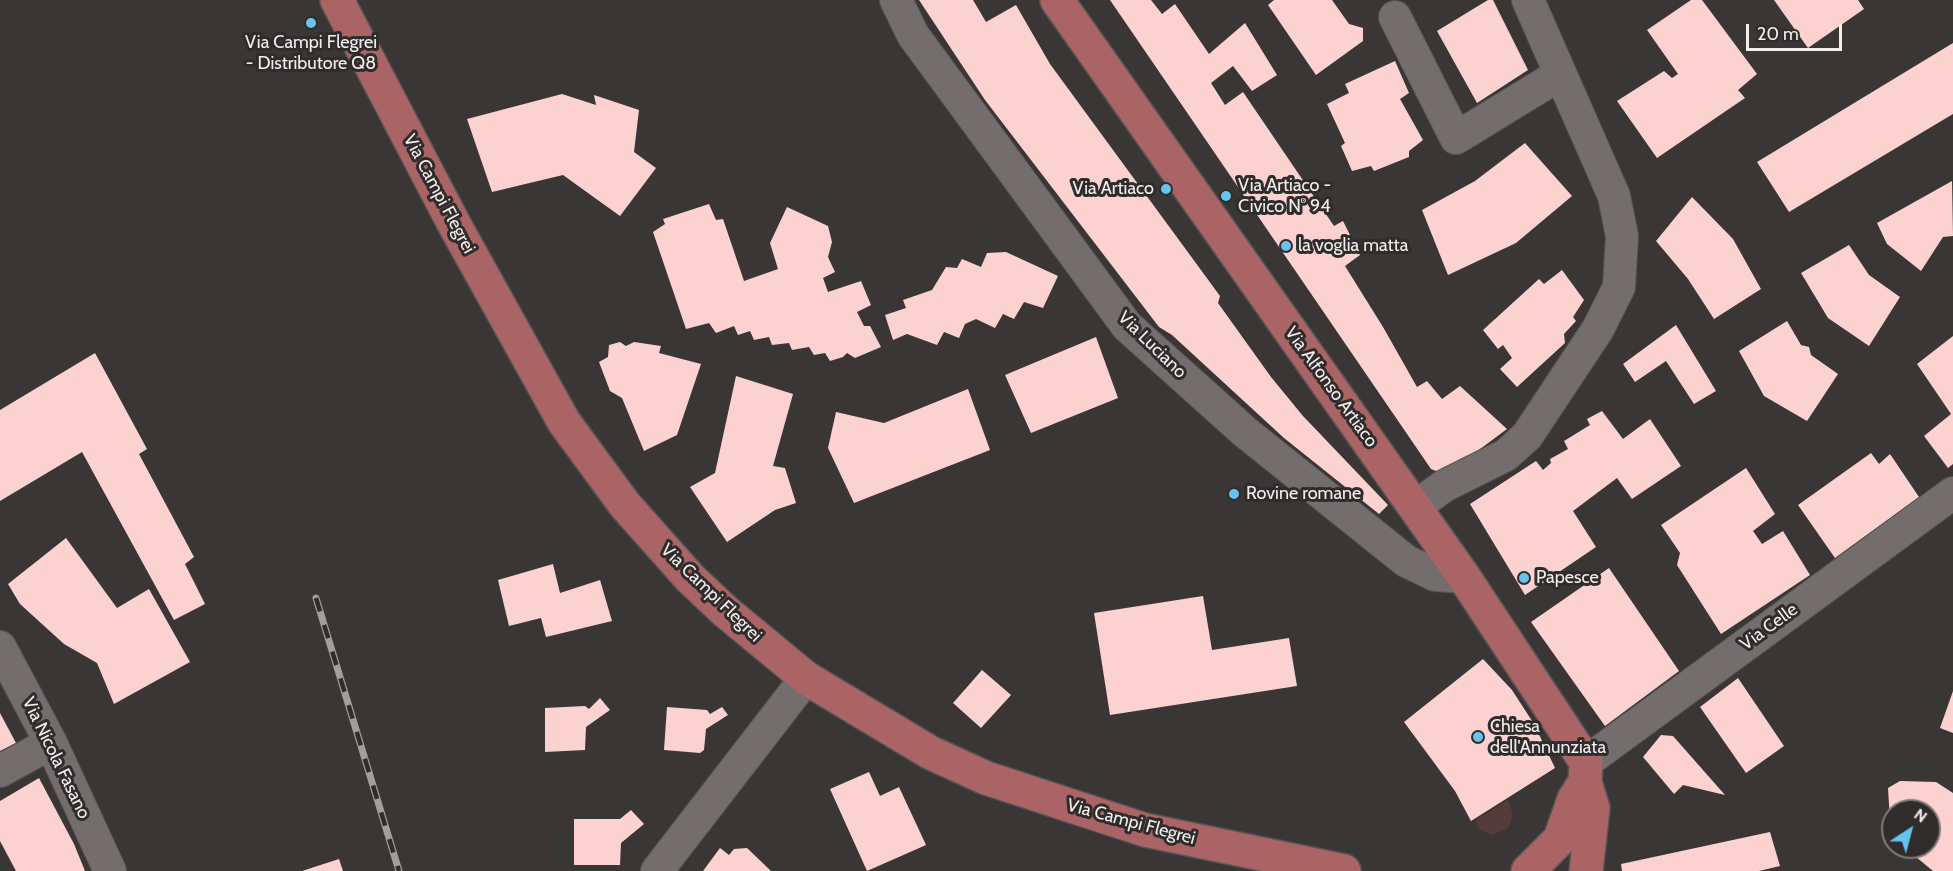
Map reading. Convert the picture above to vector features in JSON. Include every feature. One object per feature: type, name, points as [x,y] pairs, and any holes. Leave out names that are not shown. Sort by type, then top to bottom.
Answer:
[{"type":"main road","name":"Via Campi Flegrei","points":[[337,0],[526,357],[564,422],[594,466],[625,505],[690,578],[733,618],[806,678],[931,753],[1008,786],[1145,830],[1344,871]]},
{"type":"main road","name":"Via Alfonso Artiaco","points":[[1057,0],[1464,577],[1586,772],[1593,808],[1586,871]]},
{"type":"main road","points":[[1528,871],[1560,839],[1586,772]]},
{"type":"street","name":"Via Luciano","points":[[896,0],[913,35],[1127,326],[1245,432],[1406,561],[1435,575],[1464,577]]},
{"type":"street","points":[[1415,507],[1444,486],[1506,455],[1527,435],[1598,329],[1618,286],[1622,236],[1614,196],[1528,0]]},
{"type":"street","points":[[1395,17],[1456,138],[1559,75]]},
{"type":"street","name":"Via Celle","points":[[1586,772],[1953,493]]},
{"type":"street","name":"Via Nicola Fasano","points":[[0,646],[51,743],[110,871]]},
{"type":"street","points":[[657,871],[806,678]]},
{"type":"street","points":[[0,771],[51,743]]},
{"type":"shaded area","points":[[1508,800],[1513,815],[1508,828],[1492,835],[1478,829],[1476,820]]},
{"type":"building","points":[[919,0],[973,0],[986,22],[1016,5],[1050,64],[1220,296],[1218,303],[1271,377],[1303,416],[1388,505],[1379,514],[1284,438],[1172,335],[1159,327],[985,100]]},
{"type":"building","points":[[1110,0],[1151,0],[1162,14],[1175,4],[1209,54],[1245,23],[1277,75],[1252,91],[1233,66],[1211,83],[1225,105],[1243,92],[1334,226],[1343,221],[1360,255],[1345,266],[1417,387],[1427,381],[1442,399],[1460,386],[1507,429],[1472,455],[1441,473],[1431,469]]},
{"type":"building","points":[[1274,0],[1332,0],[1349,24],[1363,28],[1363,41],[1316,75],[1268,5]]},
{"type":"building","points":[[1488,0],[1493,0],[1528,70],[1477,103],[1437,31]]},
{"type":"building","points":[[1691,0],[1702,0],[1757,74],[1738,90],[1745,98],[1657,158],[1617,101],[1664,71],[1672,78],[1678,74],[1647,30]]},
{"type":"building","points":[[1774,0],[1858,0],[1864,9],[1808,48]]},
{"type":"building","points":[[1953,43],[1953,114],[1789,212],[1757,162]]},
{"type":"building","points":[[1395,61],[1409,93],[1400,99],[1423,140],[1409,151],[1409,157],[1374,171],[1371,166],[1352,171],[1341,146],[1345,143],[1327,104],[1349,93],[1345,84]]},
{"type":"building","points":[[562,94],[596,105],[594,95],[639,110],[634,152],[656,168],[620,216],[563,175],[492,192],[467,119]]},
{"type":"building","points":[[1525,143],[1572,196],[1516,243],[1448,275],[1422,210],[1475,181]]},
{"type":"building","points":[[1952,181],[1953,236],[1943,237],[1921,271],[1887,244],[1877,223]]},
{"type":"building","points":[[1692,197],[1733,239],[1761,289],[1714,319],[1688,279],[1656,241]]},
{"type":"building","points":[[709,204],[716,220],[723,219],[744,281],[778,269],[770,243],[787,207],[828,226],[832,242],[828,257],[835,272],[823,278],[828,292],[861,281],[871,305],[857,312],[864,326],[870,326],[881,347],[855,358],[847,353],[843,357],[830,361],[825,353],[814,355],[809,347],[792,350],[789,343],[772,345],[769,337],[754,340],[750,331],[738,335],[734,326],[716,333],[709,323],[686,329],[653,232],[665,224],[663,219]]},
{"type":"building","points":[[1849,245],[1869,275],[1900,297],[1869,346],[1828,318],[1801,273]]},
{"type":"building","points":[[1006,252],[1058,276],[1043,308],[1024,302],[1014,319],[1003,314],[995,328],[976,319],[965,324],[959,338],[944,332],[937,345],[907,334],[893,340],[885,315],[906,308],[903,300],[932,290],[946,267],[957,268],[962,259],[981,267],[987,253]]},
{"type":"building","points":[[1562,270],[1584,300],[1573,317],[1576,321],[1564,334],[1565,343],[1517,387],[1500,369],[1512,358],[1503,345],[1498,349],[1483,330],[1539,279],[1544,284]]},
{"type":"building","points":[[1787,321],[1801,345],[1809,347],[1811,355],[1838,374],[1807,421],[1764,396],[1739,351]]},
{"type":"building","points":[[1676,325],[1716,391],[1694,404],[1666,361],[1635,382],[1623,364]]},
{"type":"building","points":[[1953,336],[1953,464],[1948,468],[1924,436],[1951,414],[1917,364]]},
{"type":"building","points":[[1096,337],[1118,398],[1031,433],[1005,375]]},
{"type":"building","points":[[620,342],[626,346],[634,342],[661,346],[659,353],[701,364],[677,435],[644,451],[622,398],[610,391],[599,362],[608,357],[609,345]]},
{"type":"building","points":[[95,353],[147,449],[139,454],[194,557],[185,564],[205,604],[174,620],[82,452],[0,501],[0,410]]},
{"type":"building","points":[[736,376],[793,394],[773,466],[785,468],[796,503],[775,510],[727,542],[690,487],[715,473]]},
{"type":"building","points":[[968,389],[990,450],[854,503],[828,448],[836,412],[884,423]]},
{"type":"building","points":[[1602,411],[1623,439],[1650,419],[1681,466],[1632,499],[1617,478],[1573,511],[1596,547],[1525,595],[1470,504],[1536,461],[1543,470],[1551,463],[1550,459],[1568,449],[1564,441],[1590,425],[1587,419]]},
{"type":"building","points":[[1871,453],[1879,464],[1890,454],[1919,497],[1835,558],[1798,505]]},
{"type":"building","points":[[1746,468],[1775,514],[1753,531],[1762,544],[1783,531],[1810,575],[1721,634],[1677,565],[1680,553],[1661,525]]},
{"type":"building","points":[[66,538],[117,608],[149,589],[190,662],[114,704],[97,663],[64,644],[20,604],[8,584]]},
{"type":"building","points":[[553,564],[560,593],[600,580],[612,621],[546,637],[541,618],[509,626],[498,580]]},
{"type":"building","points":[[1609,568],[1679,671],[1605,726],[1531,622]]},
{"type":"building","points":[[1203,596],[1212,650],[1289,638],[1297,686],[1110,715],[1094,613]]},
{"type":"building","name":"Chiesa dell'Annunziata","points":[[1483,659],[1512,690],[1534,724],[1555,768],[1471,821],[1455,791],[1404,722]]},
{"type":"building","points":[[982,670],[1011,695],[981,728],[953,703]]},
{"type":"building","points":[[1738,678],[1784,746],[1746,773],[1700,707]]},
{"type":"building","points":[[1953,691],[1953,733],[1940,728]]},
{"type":"building","points":[[600,698],[610,710],[586,727],[585,750],[545,752],[545,708],[585,706],[589,709]]},
{"type":"building","points":[[667,707],[707,710],[710,714],[722,707],[728,715],[706,729],[704,750],[700,753],[664,750]]},
{"type":"building","points":[[0,713],[16,743],[0,751]]},
{"type":"building","points":[[1661,735],[1673,736],[1725,795],[1683,785],[1674,794],[1643,757]]},
{"type":"building","points":[[869,772],[880,796],[899,787],[926,845],[867,871],[830,789]]},
{"type":"building","points":[[39,778],[74,844],[85,871],[16,871],[0,841],[0,801]]},
{"type":"building","points":[[1900,781],[1936,782],[1953,793],[1953,871],[1933,871],[1918,859],[1941,859],[1941,799],[1889,799],[1888,788]]},
{"type":"building","points":[[631,810],[644,824],[621,843],[620,865],[574,865],[574,819],[620,819]]},
{"type":"building","points":[[1770,832],[1780,866],[1759,871],[1622,871],[1621,864]]},
{"type":"building","points":[[720,848],[729,855],[734,849],[747,848],[771,871],[703,871]]},
{"type":"building","points":[[339,859],[343,871],[302,871]]},
{"type":"railway","points":[[316,598],[399,871]]},
{"type":"place","name":"Via Campi Flegrei - Distributore Q8","points":[[311,23]]},
{"type":"place","name":"Via Artiaco","points":[[1166,189]]},
{"type":"place","name":"Via Artiaco - Civico N° 94","points":[[1226,196]]},
{"type":"place","name":"la voglia matta","points":[[1286,246]]},
{"type":"place","name":"Rovine romane","points":[[1234,494]]},
{"type":"place","name":"Papesce","points":[[1524,578]]},
{"type":"place","name":"Chiesa dell'Annunziata","points":[[1478,737]]}]
